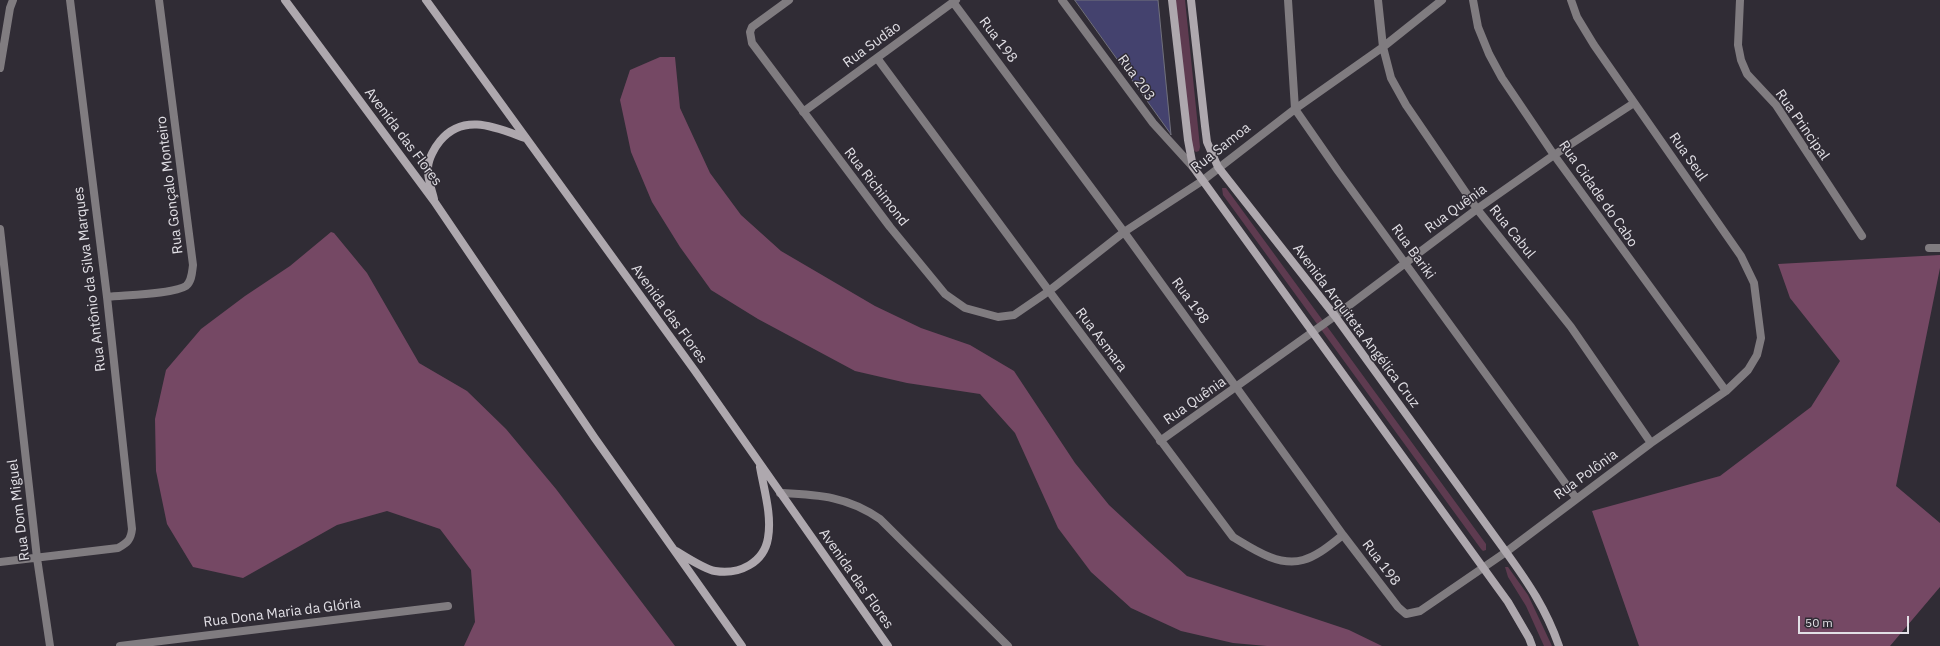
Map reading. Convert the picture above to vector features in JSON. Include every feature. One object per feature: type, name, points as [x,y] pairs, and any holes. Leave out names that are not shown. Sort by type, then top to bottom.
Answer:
[{"type":"main road","name":"Avenida das Flores","points":[[285,0],[434,201],[594,437],[742,646]]},
{"type":"main road","name":"Avenida das Flores","points":[[426,0],[695,371],[888,646]]},
{"type":"main road","points":[[1172,0],[1188,140],[1193,167],[1311,332],[1508,602],[1532,646]]},
{"type":"main road","name":"Avenida Arquiteta Angélica Cruz","points":[[1191,0],[1207,142],[1218,167],[1335,316],[1506,552],[1533,590],[1549,618],[1559,646]]},
{"type":"main road","points":[[434,201],[428,169],[435,147],[448,132],[470,123],[493,126],[526,138]]},
{"type":"main road","points":[[674,550],[713,571],[729,571],[749,566],[760,557],[768,538],[768,514],[760,463]]},
{"type":"street","points":[[0,68],[10,8],[14,0]]},
{"type":"street","name":"Rua Antônio da Silva Marques","points":[[37,558],[118,548],[131,538],[132,529],[108,297],[70,0]]},
{"type":"street","name":"Rua Gonçalo Monteiro","points":[[108,297],[175,290],[186,285],[192,278],[193,265],[159,0]]},
{"type":"street","name":"Rua Richimond","points":[[789,0],[758,23],[750,32],[752,43],[890,227],[945,294],[965,308],[982,314],[998,317],[1014,315]]},
{"type":"street","name":"Rua 203","points":[[1062,0],[1153,123],[1193,167]]},
{"type":"street","points":[[1288,0],[1295,108]]},
{"type":"street","name":"Rua Cabul","points":[[1378,0],[1382,47],[1391,78],[1398,92],[1477,209],[1571,327],[1651,443]]},
{"type":"street","name":"Rua Samoa","points":[[1014,315],[1048,291],[1124,232],[1202,180],[1295,108],[1382,47],[1442,0]]},
{"type":"street","name":"Rua Cidade do Cabo","points":[[1473,0],[1478,27],[1489,54],[1502,78],[1554,155],[1726,391]]},
{"type":"street","name":"Rua Seul","points":[[1571,0],[1577,17],[1594,45],[1741,256],[1754,283],[1761,338]]},
{"type":"street","name":"Rua Principal","points":[[1740,0],[1738,45],[1741,60],[1747,74],[1776,105],[1862,236]]},
{"type":"street","name":"Rua Sudão","points":[[803,112],[954,1]]},
{"type":"street","name":"Rua 198","points":[[954,1],[1237,387],[1343,535],[1398,607],[1406,614]]},
{"type":"street","name":"Rua Asmara","points":[[877,58],[1048,291],[1233,537],[1258,552],[1282,561],[1303,560],[1316,554],[1343,535]]},
{"type":"street","name":"Rua Quênia","points":[[1160,441],[1335,316],[1477,209],[1554,155],[1634,103]]},
{"type":"street","name":"Rua Bariki","points":[[1295,108],[1338,171],[1576,498]]},
{"type":"street","name":"Rua Dom Miguel","points":[[0,228],[1,249],[37,558],[50,646]]},
{"type":"street","points":[[1928,248],[1940,248]]},
{"type":"street","name":"Rua Polônia","points":[[1406,614],[1420,611],[1506,552],[1651,443],[1726,391],[1748,370],[1757,355],[1761,338]]},
{"type":"street","points":[[780,493],[832,497],[864,508],[880,519],[1008,646]]},
{"type":"street","points":[[0,562],[37,558]]},
{"type":"street","name":"Rua Dona Maria da Glória","points":[[120,646],[448,606]]},
{"type":"shaded area","points":[[1175,0],[1185,0],[1200,147],[1199,151],[1196,152],[1192,149]]},
{"type":"shaded area","points":[[660,57],[675,57],[680,108],[710,173],[741,215],[781,251],[875,306],[921,328],[970,345],[1014,371],[1075,463],[1109,505],[1187,576],[1349,630],[1382,646],[1267,646],[1233,643],[1181,631],[1131,608],[1091,572],[1058,528],[1015,433],[980,394],[907,383],[855,371],[758,319],[711,290],[680,247],[652,202],[631,152],[620,100],[630,70]]},
{"type":"shaded area","points":[[1222,188],[1226,188],[1486,544],[1486,550],[1483,551],[1481,549],[1223,195]]},
{"type":"shaded area","points":[[331,232],[334,233],[367,273],[419,363],[467,391],[506,429],[556,489],[675,646],[464,646],[475,622],[471,570],[440,529],[387,511],[337,525],[243,578],[193,567],[167,524],[156,471],[155,419],[166,370],[201,329],[245,296],[290,266]]},
{"type":"shaded area","points":[[1940,255],[1940,268],[1896,486],[1940,523],[1940,587],[1890,646],[1639,646],[1592,511],[1720,476],[1811,407],[1840,361],[1790,298],[1778,264]]},
{"type":"shaded area","points":[[1505,567],[1508,567],[1528,595],[1552,646],[1544,646],[1526,606],[1508,577]]},
{"type":"building","points":[[1075,0],[1158,0],[1171,135],[1170,133]]}]
